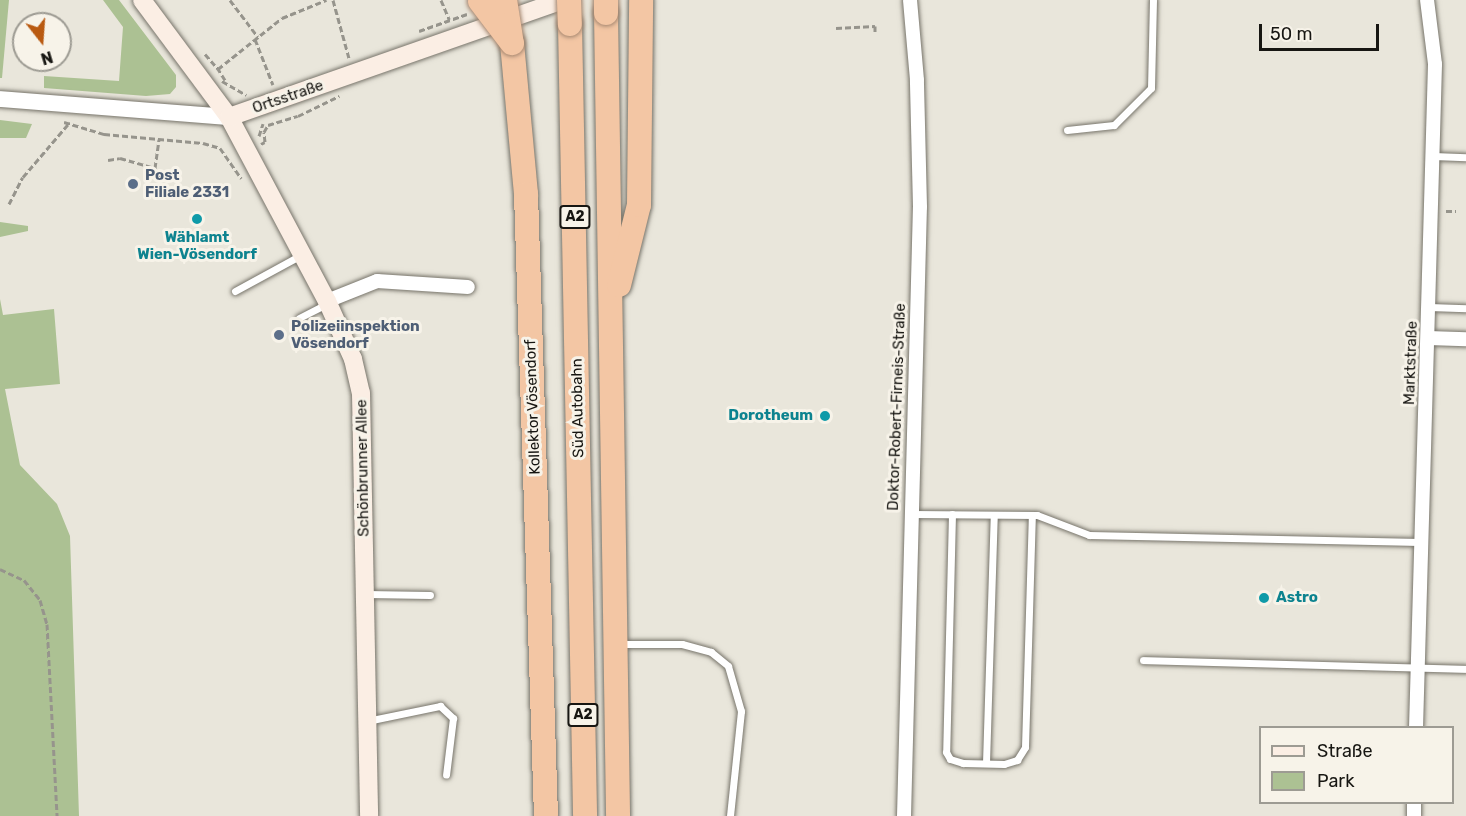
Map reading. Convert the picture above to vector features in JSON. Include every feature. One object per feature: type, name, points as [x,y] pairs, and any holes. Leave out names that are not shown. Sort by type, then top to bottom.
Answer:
[{"type":"highway","name":"Kollektor Vösendorf","points":[[505,0],[512,43],[526,194],[546,816]]},
{"type":"highway","name":"Süd Autobahn","points":[[568,0],[585,816]]},
{"type":"highway","points":[[479,1],[512,43]]},
{"type":"highway","points":[[611,317],[639,205],[641,2]]},
{"type":"highway","name":"A2","points":[[606,7],[618,816]]},
{"type":"main road","name":"Schönbrunner Allee","points":[[142,0],[229,117],[328,302],[352,358],[361,393],[369,816]]},
{"type":"main road","name":"Ortsstraße","points":[[229,117],[563,0]]},
{"type":"street","name":"Doktor-Robert-Firneis-Straße","points":[[904,816],[910,514],[920,207],[917,80],[910,0]]},
{"type":"street","name":"Marktstraße","points":[[1416,726],[1435,64],[1427,0]]},
{"type":"street","name":"Ortsstraße","points":[[0,99],[229,117]]},
{"type":"street","points":[[328,302],[377,281],[468,287]]},
{"type":"street","points":[[1428,338],[1466,339]]},
{"type":"lane","points":[[1067,130],[1114,125],[1151,88],[1153,0]]},
{"type":"lane","points":[[1433,156],[1466,157]]},
{"type":"lane","points":[[235,291],[303,254]]},
{"type":"lane","points":[[299,318],[328,302]]},
{"type":"lane","points":[[1429,307],[1466,308]]},
{"type":"lane","points":[[910,514],[1032,515],[1089,535],[1422,542]]},
{"type":"lane","points":[[952,514],[946,752],[950,759],[986,763],[1017,760],[1025,747],[1032,515]]},
{"type":"lane","points":[[986,763],[994,515]]},
{"type":"lane","points":[[366,594],[430,595]]},
{"type":"lane","points":[[616,644],[682,644],[711,652],[728,666],[741,711],[730,816]]},
{"type":"lane","points":[[1143,660],[1466,669]]},
{"type":"lane","points":[[368,722],[440,706],[453,718],[446,775]]},
{"type":"path","points":[[230,0],[257,38],[273,84]]},
{"type":"path","points":[[226,81],[218,69],[282,18],[326,0]]},
{"type":"path","points":[[333,0],[349,58]]},
{"type":"path","points":[[836,28],[875,26],[875,33]]},
{"type":"path","points":[[58,121],[70,122],[104,134],[203,142],[220,148],[243,181]]},
{"type":"path","points":[[9,204],[23,177],[70,122]]},
{"type":"path","points":[[159,139],[155,168],[168,196]]},
{"type":"path","points":[[108,160],[120,158],[155,168]]},
{"type":"path","points":[[1445,211],[1456,211]]},
{"type":"path","points":[[0,570],[24,580],[40,600],[47,624],[57,816]]},
{"type":"green space","points":[[0,0],[9,0],[2,78],[0,78]]},
{"type":"green space","points":[[103,0],[119,0],[176,75],[176,87],[170,94],[146,96],[44,88],[44,76],[119,81],[123,27]]},
{"type":"green space","points":[[0,120],[32,124],[26,138],[0,138]]},
{"type":"green space","points":[[0,222],[28,226],[28,231],[0,237]]},
{"type":"green space","points":[[0,299],[3,315],[54,309],[60,384],[5,389],[20,465],[57,504],[70,536],[79,816],[0,816]]},
{"type":"place","name":"Post Filiale 2331","points":[[133,184]]},
{"type":"place","name":"Wählamt Wien-Vösendorf","points":[[197,219]]},
{"type":"place","name":"Polizeiinspektion Vösendorf","points":[[279,335]]},
{"type":"place","name":"Dorotheum","points":[[825,416]]},
{"type":"place","name":"Astro","points":[[1264,598]]}]
